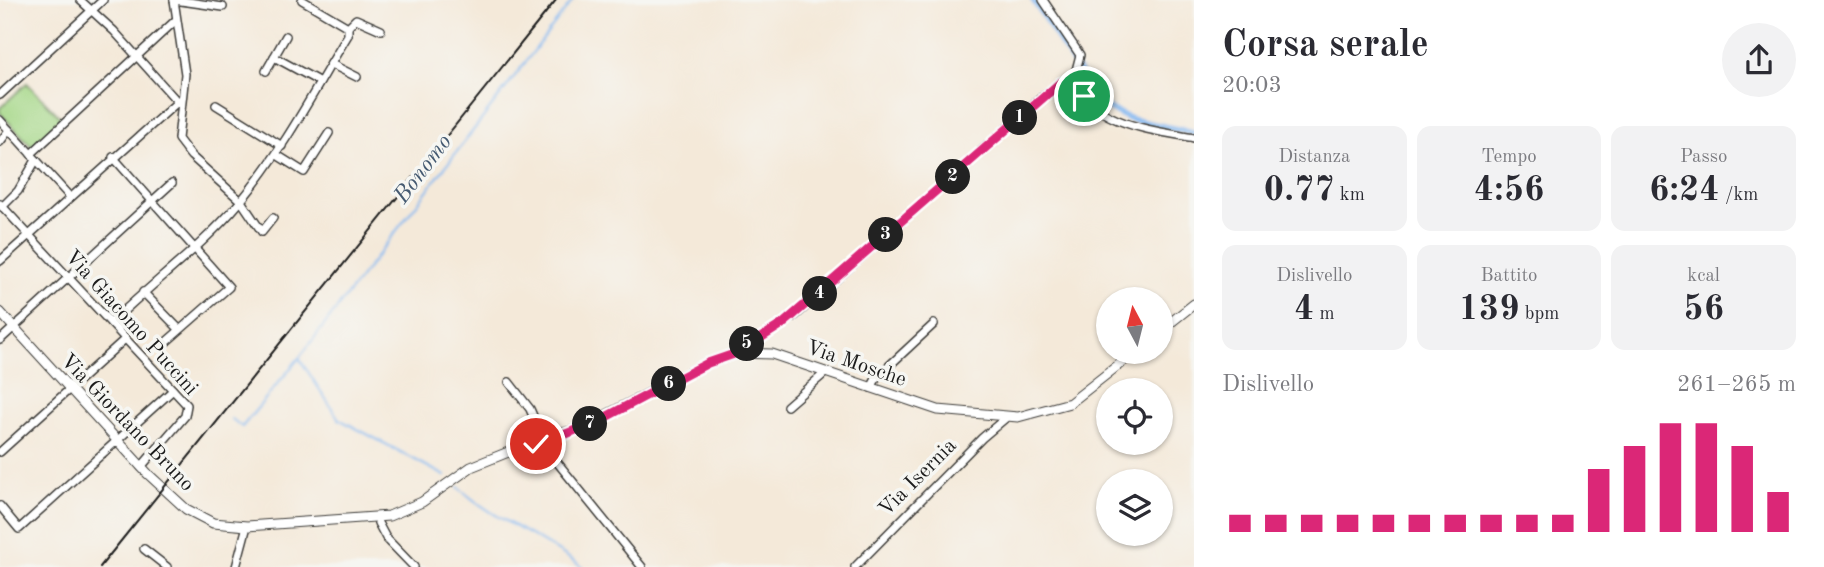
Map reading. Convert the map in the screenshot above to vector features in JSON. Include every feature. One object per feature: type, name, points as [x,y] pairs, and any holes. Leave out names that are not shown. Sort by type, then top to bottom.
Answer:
[{"type":"main road","points":[[1173,321],[1194,304]]},
{"type":"main road","name":"Via Giordano Bruno","points":[[0,312],[141,467],[195,516],[220,525],[247,526]]},
{"type":"main road","name":"Via Mosche","points":[[247,526],[375,518],[399,513],[422,502],[471,467],[564,435],[604,418],[708,363],[737,353],[772,354],[938,410],[1008,416],[1036,414],[1070,403],[1120,364]]},
{"type":"street","points":[[80,0],[90,12],[114,31],[179,99]]},
{"type":"street","points":[[0,95],[103,0]]},
{"type":"street","points":[[223,7],[174,0],[185,74],[179,99],[177,132],[181,146],[242,201],[262,232],[273,218]]},
{"type":"street","points":[[302,0],[348,27]]},
{"type":"street","points":[[1043,0],[1078,51],[1076,71],[1084,96],[1102,113],[1194,138]]},
{"type":"street","points":[[111,323],[195,248],[242,201],[277,155],[348,35],[348,27],[356,19],[381,30]]},
{"type":"street","points":[[1,206],[18,191],[34,157],[176,20]]},
{"type":"street","points":[[267,71],[286,36]]},
{"type":"street","points":[[274,57],[320,82]]},
{"type":"street","points":[[331,64],[357,77]]},
{"type":"street","points":[[737,353],[796,315],[1043,96],[1076,71]]},
{"type":"street","points":[[0,261],[179,99]]},
{"type":"street","points":[[216,105],[282,146]]},
{"type":"street","points":[[0,120],[70,197]]},
{"type":"street","points":[[0,142],[9,130]]},
{"type":"street","points":[[277,155],[304,172],[329,133]]},
{"type":"street","points":[[113,157],[229,287],[165,343]]},
{"type":"street","points":[[0,340],[172,183]]},
{"type":"street","name":"Via Giacomo Puccini","points":[[1,206],[187,405],[187,414],[141,467]]},
{"type":"street","points":[[143,292],[180,329]]},
{"type":"street","points":[[871,388],[877,377],[934,324]]},
{"type":"street","points":[[0,452],[125,339]]},
{"type":"street","points":[[787,406],[825,373]]},
{"type":"street","points":[[509,382],[551,455],[642,567]]},
{"type":"street","points":[[0,506],[19,529],[173,390]]},
{"type":"street","name":"Via Isernia","points":[[855,567],[982,438],[1008,416]]},
{"type":"street","points":[[378,523],[386,538],[414,567]]},
{"type":"street","points":[[236,567],[247,526]]},
{"type":"street","points":[[144,549],[167,567]]},
{"type":"green space","points":[[27,83],[63,120],[33,148],[0,113],[0,108]]},
{"type":"waterway","name":"Bonomo","points":[[299,358],[573,0]]},
{"type":"waterway","points":[[1033,0],[1100,104],[1130,119],[1194,133]]},
{"type":"waterway","points":[[232,419],[242,427],[299,358],[339,419],[445,476]]},
{"type":"waterway","points":[[458,487],[487,509],[582,567]]},
{"type":"railway","points":[[100,567],[556,0]]},
{"type":"route","points":[[536,444],[549,446],[559,437],[604,418],[708,363],[737,353],[746,344],[796,315],[1060,83],[1074,78],[1084,96]]}]
